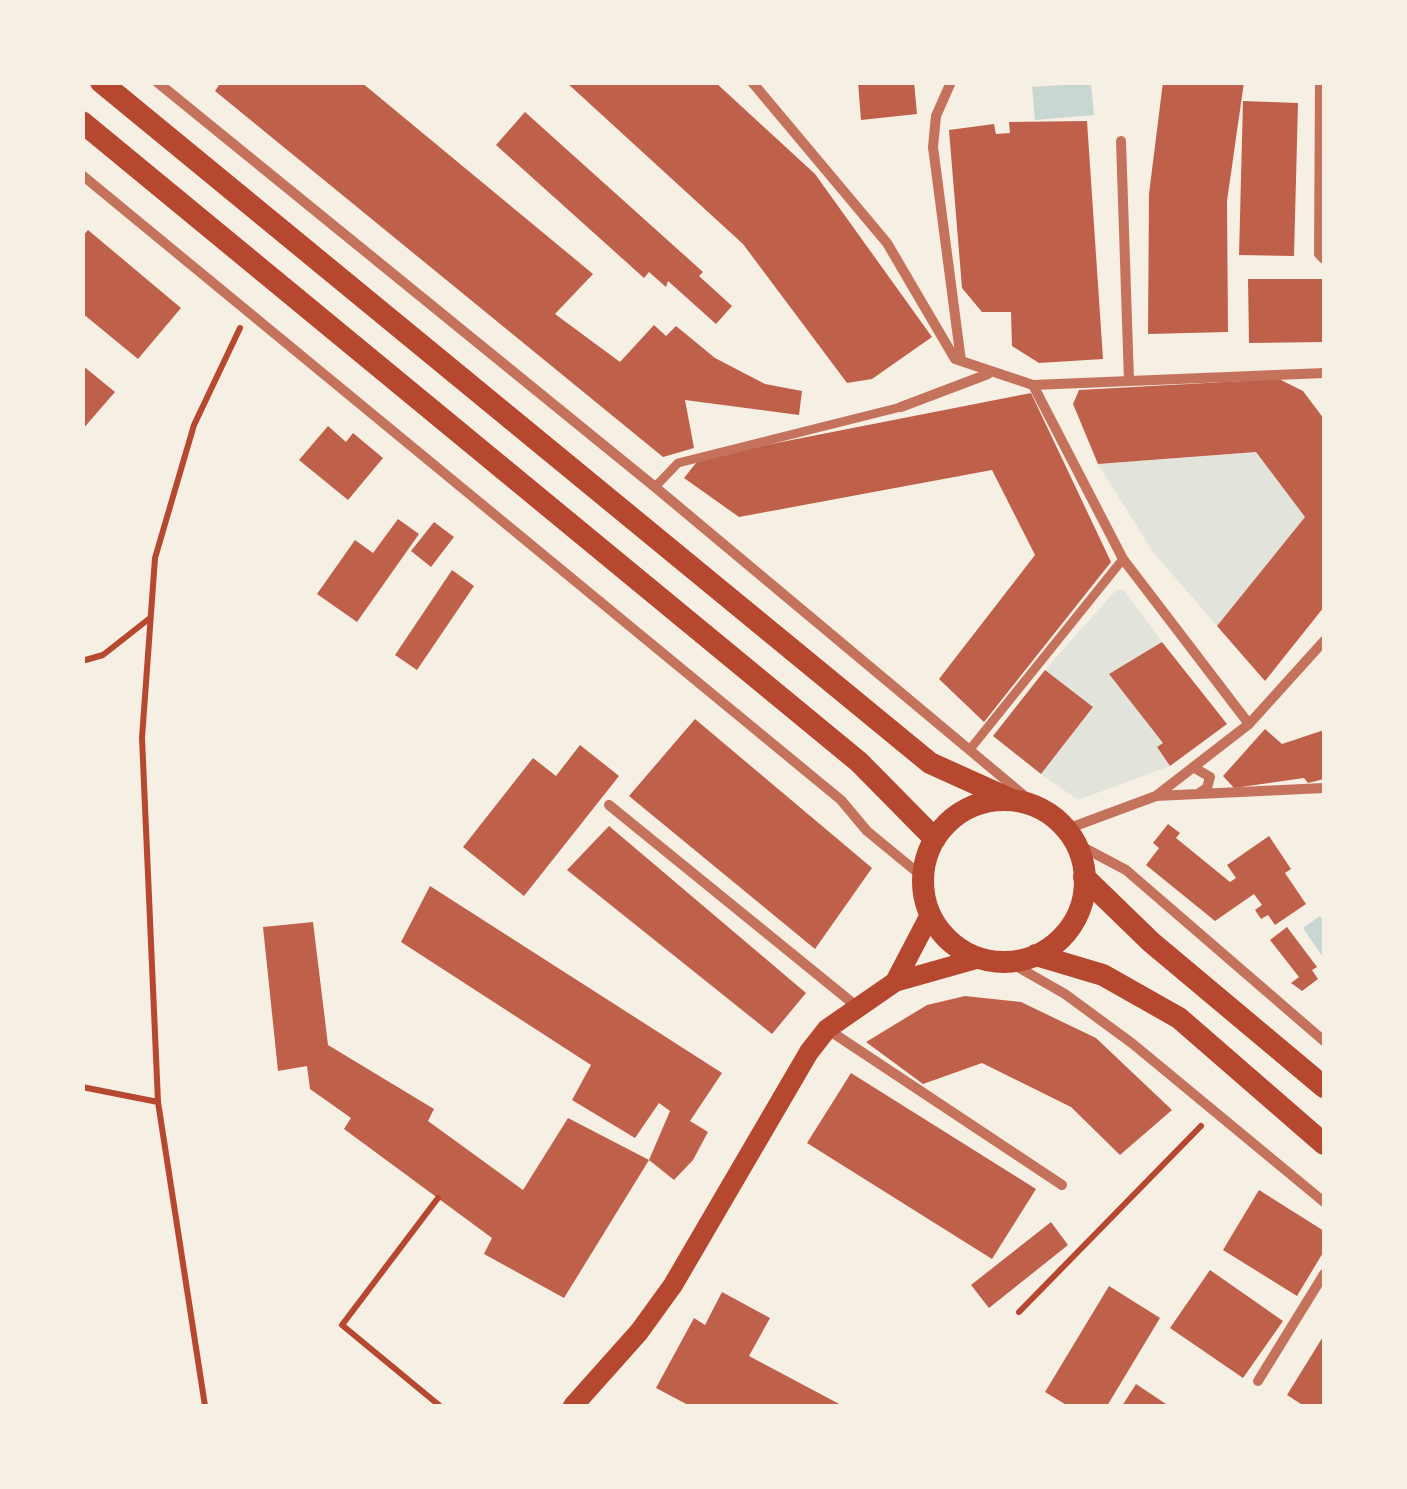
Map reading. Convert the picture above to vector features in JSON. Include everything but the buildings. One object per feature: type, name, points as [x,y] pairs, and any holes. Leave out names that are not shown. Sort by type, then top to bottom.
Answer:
[{"type":"highway","points":[[100,82],[932,764],[1039,808],[1071,836],[1084,877],[1151,942],[1324,1087]]},
{"type":"highway","points":[[82,122],[859,762],[934,839]]},
{"type":"highway","points":[[1012,800],[973,806],[951,819],[934,839],[923,878],[930,915],[954,944],[980,958],[1008,962],[1036,955],[1056,942],[1072,924],[1084,877]]},
{"type":"highway","points":[[1036,955],[1103,975],[1179,1018],[1324,1144]]},
{"type":"main road","points":[[895,982],[930,915]]},
{"type":"main road","points":[[573,1406],[640,1332],[673,1285],[809,1052],[827,1029],[855,1006],[895,982],[980,958]]},
{"type":"street","points":[[157,82],[655,487],[1039,808]]},
{"type":"street","points":[[752,82],[888,243],[955,358],[962,362],[989,374],[1033,385],[1324,373]]},
{"type":"street","points":[[951,82],[936,116],[933,147],[962,362]]},
{"type":"street","points":[[1320,82],[1318,254],[1324,259]]},
{"type":"street","points":[[1121,141],[1129,380]]},
{"type":"street","points":[[82,174],[841,800],[867,831],[923,878]]},
{"type":"street","points":[[655,487],[678,463],[900,407],[989,374]]},
{"type":"street","points":[[1033,385],[1123,559],[1250,724]]},
{"type":"street","points":[[971,748],[1123,559]]},
{"type":"street","points":[[1071,836],[1156,796],[1250,724],[1324,641]]},
{"type":"street","points":[[1193,767],[1210,777],[1207,788],[1195,794]]},
{"type":"street","points":[[1156,796],[1324,788]]},
{"type":"street","points":[[609,805],[855,1006]]},
{"type":"street","points":[[1071,836],[1126,870],[1324,1041]]},
{"type":"street","points":[[1008,962],[1066,994],[1216,1111],[1324,1202]]},
{"type":"street","points":[[827,1029],[1062,1185]]},
{"type":"street","points":[[1258,1381],[1324,1274]]},
{"type":"path","points":[[206,1406],[158,1102],[142,738],[155,558],[194,424],[249,310]]},
{"type":"path","points":[[82,661],[103,656],[151,617]]},
{"type":"path","points":[[82,1087],[158,1102]]},
{"type":"path","points":[[1019,1312],[1216,1111]]},
{"type":"path","points":[[438,1198],[342,1325],[440,1406]]},
{"type":"shaded area","points":[[1091,83],[1094,115],[1035,120],[1032,87]]},
{"type":"shaded area","points":[[1256,452],[1305,517],[1217,626],[1153,552],[1098,464]]},
{"type":"shaded area","points":[[1123,589],[1162,642],[1110,674],[1163,743],[1157,747],[1170,766],[1078,800],[1041,774],[1093,707],[1045,670],[1116,590]]},
{"type":"shaded area","points":[[1320,916],[1324,922],[1324,959],[1303,928]]}]
